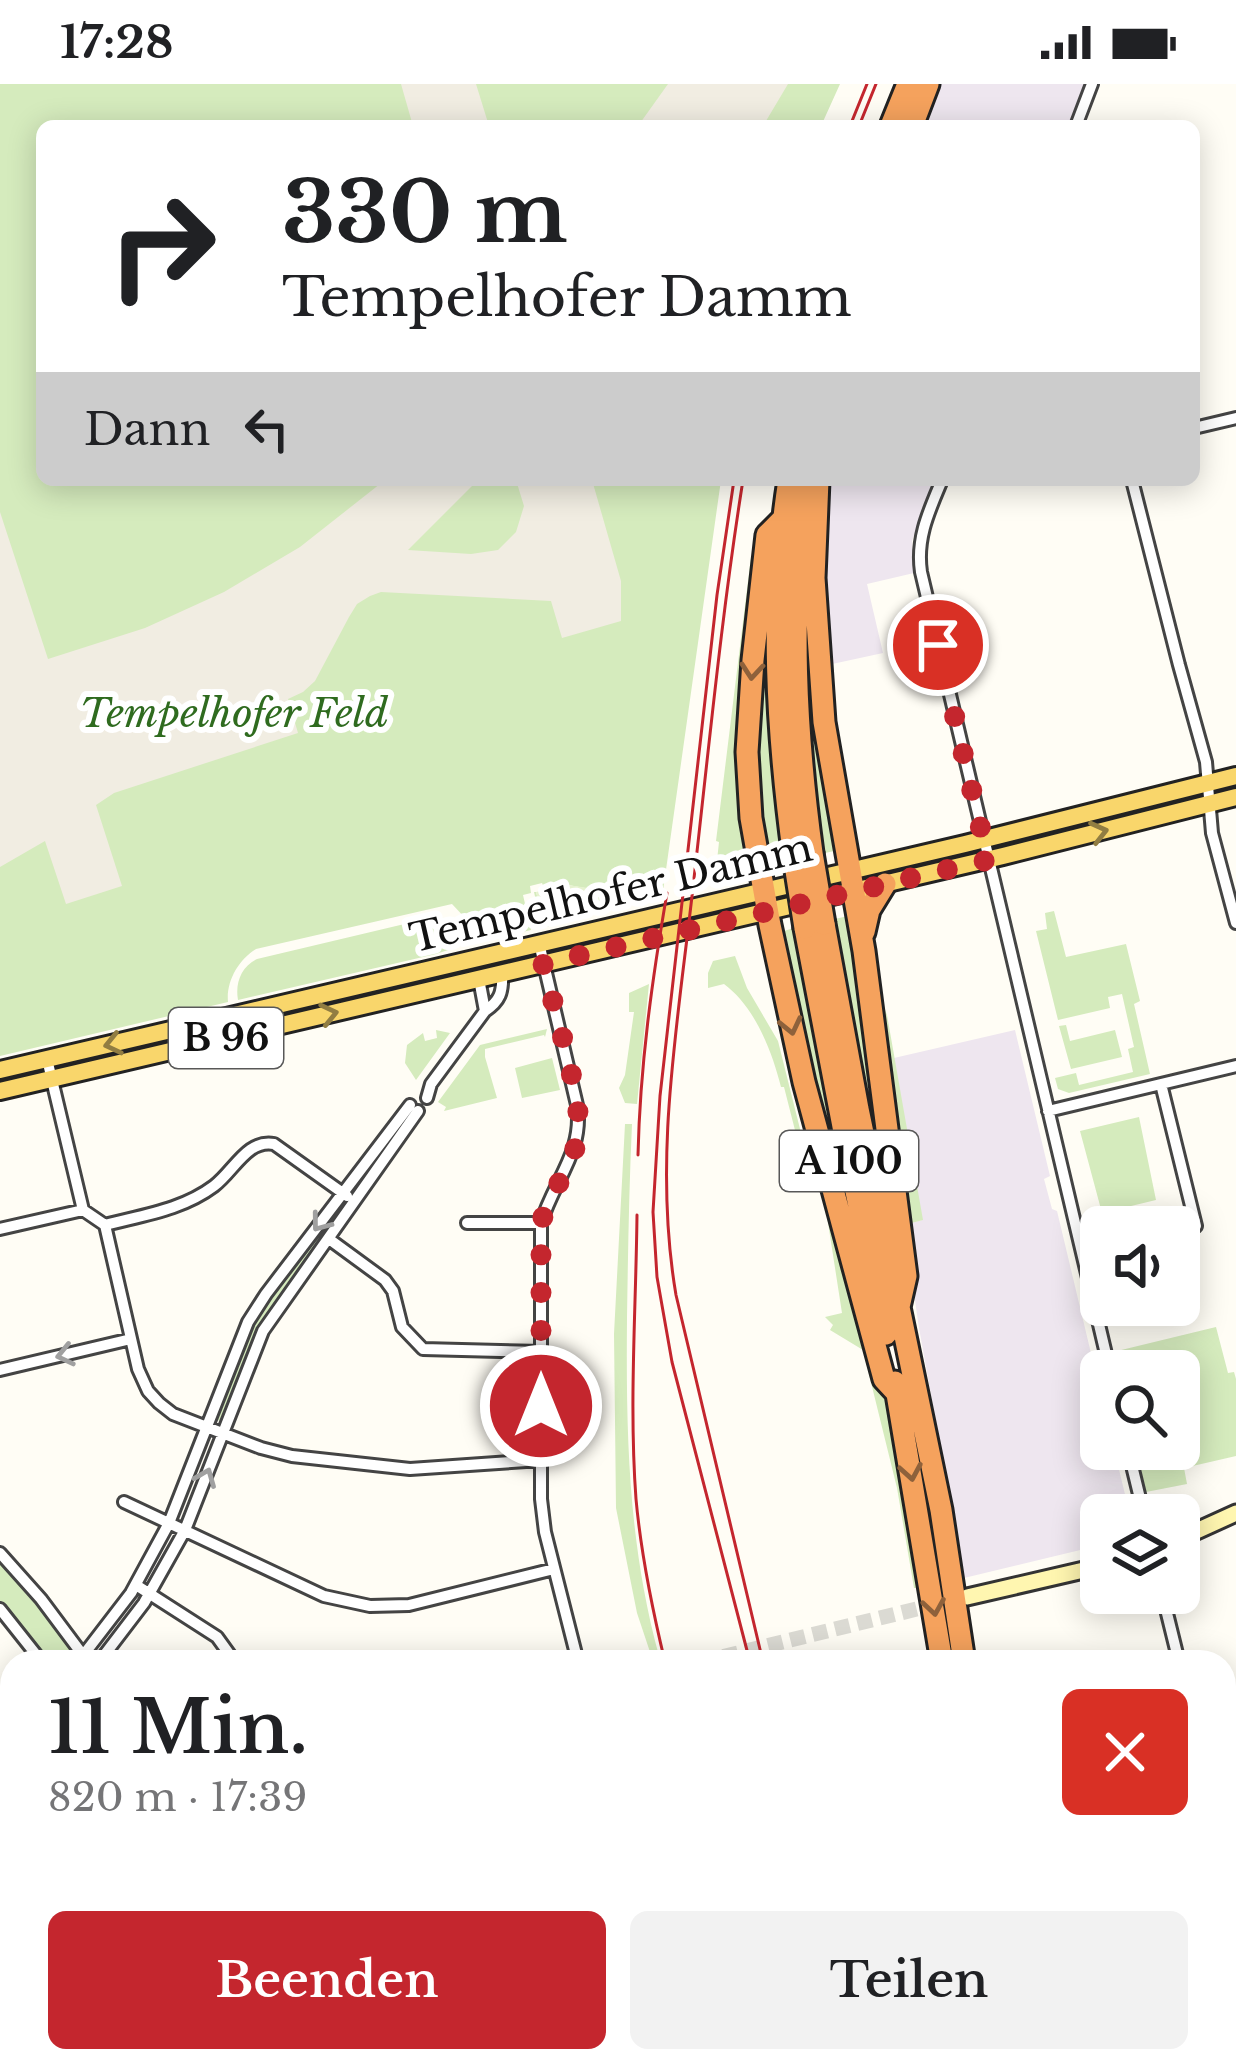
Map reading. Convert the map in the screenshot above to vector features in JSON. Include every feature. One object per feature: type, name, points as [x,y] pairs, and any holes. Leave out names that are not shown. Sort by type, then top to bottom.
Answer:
[{"type":"highway","points":[[893,120],[908,84]]},
{"type":"highway","points":[[914,120],[928,84]]},
{"type":"highway","name":"A 100","points":[[788,486],[776,658],[781,758],[803,855],[845,1141],[898,1393],[940,1650]]},
{"type":"highway","name":"A 100","points":[[803,855],[794,646],[805,486]]},
{"type":"highway","points":[[818,486],[814,578],[824,722],[863,945],[906,1276],[899,1307]]},
{"type":"highway","points":[[783,519],[767,535],[750,702],[747,774],[751,818],[804,1082],[884,1379],[898,1393]]},
{"type":"highway","points":[[863,945],[869,910],[885,884]]},
{"type":"highway","name":"A 100","points":[[815,926],[941,1510],[962,1650]]},
{"type":"main road","name":"Tempelhofer Damm","points":[[0,1070],[538,943],[851,881],[984,839],[1236,776]]},
{"type":"main road","name":"Tempelhofer Damm","points":[[851,881],[885,884],[1236,796]]},
{"type":"main road","name":"Tempelhofer Damm","points":[[0,1090],[543,964],[765,901]]},
{"type":"main road","points":[[474,959],[479,979]]},
{"type":"main road","points":[[238,1014],[244,1033]]},
{"type":"main road","points":[[1200,1529],[1236,1513]]},
{"type":"main road","points":[[967,1597],[1080,1571]]},
{"type":"street","points":[[1078,120],[1092,84]]},
{"type":"street","points":[[1200,427],[1236,418]]},
{"type":"street","points":[[940,486],[922,530],[920,566],[1105,1350]]},
{"type":"street","points":[[1134,486],[1206,762],[1211,833],[1236,923]]},
{"type":"street","points":[[538,943],[580,1130],[541,1223],[541,1499],[575,1650]]},
{"type":"street","points":[[423,1095],[499,999],[502,974]]},
{"type":"street","points":[[479,979],[485,1011]]},
{"type":"street","points":[[47,1059],[82,1210],[105,1225],[138,1369],[151,1394],[173,1414],[292,1456],[387,1467],[450,1468],[541,1460]]},
{"type":"street","points":[[1048,1111],[1236,1066]]},
{"type":"street","points":[[1161,1084],[1191,1206]]},
{"type":"street","points":[[90,1650],[136,1585],[169,1523],[248,1322],[343,1193],[414,1108]]},
{"type":"street","points":[[109,1650],[149,1594],[184,1531],[258,1339],[355,1202],[404,1121]]},
{"type":"street","points":[[105,1225],[190,1201],[216,1185],[261,1143],[274,1144],[355,1202]]},
{"type":"street","points":[[0,1229],[82,1210]]},
{"type":"street","points":[[466,1223],[541,1223]]},
{"type":"street","points":[[329,1239],[385,1280],[393,1291],[402,1327],[423,1349],[541,1352]]},
{"type":"street","points":[[0,1370],[131,1339]]},
{"type":"street","points":[[124,1502],[324,1596],[370,1606],[431,1600],[554,1569]]},
{"type":"street","points":[[0,1553],[76,1650]]},
{"type":"street","points":[[136,1585],[217,1637],[226,1650]]},
{"type":"street","points":[[0,1610],[32,1650]]},
{"type":"street","points":[[1167,1614],[1176,1650]]},
{"type":"shaded area","points":[[401,84],[476,84],[487,120],[411,120]]},
{"type":"shaded area","points":[[668,84],[788,84],[767,120],[642,120]]},
{"type":"shaded area","points":[[941,84],[1084,84],[1070,120],[926,120]]},
{"type":"shaded area","points":[[377,486],[472,486],[408,550],[471,554],[498,550],[516,532],[524,506],[518,486],[594,486],[621,581],[621,621],[562,638],[551,601],[381,592],[370,596],[357,604],[315,681],[288,699],[298,733],[114,793],[96,805],[122,886],[66,904],[45,841],[0,867],[0,512],[48,659],[145,628],[224,592],[300,547]]},
{"type":"shaded area","points":[[822,486],[931,486],[912,541],[914,573],[867,584],[883,653],[823,666]]},
{"type":"shaded area","points":[[1015,1030],[1050,1176],[1044,1179],[1052,1209],[1057,1211],[1080,1307],[1080,1326],[1084,1326],[1090,1350],[1080,1350],[1080,1470],[1119,1470],[1125,1494],[1080,1494],[1080,1550],[964,1578],[904,1225],[922,1220],[894,1058]]},
{"type":"green space","name":"Tempelhofer Feld","points":[[0,84],[840,84],[824,120],[36,120],[36,486],[720,486],[662,898],[642,895],[637,903],[542,928],[534,892],[542,915],[601,902],[602,891],[568,885],[545,890],[542,883],[530,886],[531,893],[523,895],[531,930],[494,939],[473,941],[467,920],[452,904],[256,949],[234,972],[228,1002],[0,1056]]},
{"type":"green space","points":[[751,557],[761,559],[753,870],[728,876],[727,883],[719,885],[716,841]]},
{"type":"green space","points":[[805,621],[839,850],[825,853],[811,737]]},
{"type":"green space","points":[[763,624],[771,774],[783,863],[766,867],[756,774]]},
{"type":"green space","points":[[568,885],[602,890],[601,902],[542,916],[536,892]]},
{"type":"green space","points":[[1054,911],[1066,957],[1126,944],[1150,1074],[1069,1093],[1058,1089],[1055,1078],[1076,1073],[1079,1085],[1133,1072],[1128,1049],[1134,1047],[1122,994],[1108,997],[1110,1008],[1058,1020],[1036,931],[1047,929],[1045,913]]},
{"type":"green space","points":[[852,915],[887,1198],[835,919]]},
{"type":"green space","points":[[434,917],[455,924],[466,944],[238,1000],[240,976],[257,959]]},
{"type":"green space","points":[[794,928],[853,1239],[777,933]]},
{"type":"green space","points":[[735,956],[747,988],[778,1041],[803,1141],[798,1142],[784,1087],[753,1017],[724,984],[708,988],[713,961]]},
{"type":"green space","points":[[649,984],[637,1104],[625,1103],[619,1088],[634,1012],[629,1012],[629,993]]},
{"type":"green space","points":[[881,999],[923,1220],[904,1225]]},
{"type":"green space","points":[[1066,1025],[1070,1041],[1115,1030],[1122,1057],[1071,1069],[1059,1026]]},
{"type":"green space","points":[[547,1029],[545,1037],[485,1049],[497,1098],[444,1111],[446,1107],[438,1102],[480,1045]]},
{"type":"green space","points":[[436,1030],[450,1033],[416,1080],[405,1063],[407,1045],[423,1033],[425,1041],[437,1038]]},
{"type":"green space","points":[[552,1058],[560,1090],[522,1098],[515,1068]]},
{"type":"green space","points":[[1139,1117],[1156,1200],[1100,1206],[1080,1131]]},
{"type":"green space","points":[[625,1124],[632,1124],[629,1446],[635,1530],[658,1650],[649,1650],[637,1613],[616,1508],[614,1334]]},
{"type":"green space","points":[[822,1184],[869,1328],[920,1588],[914,1588],[897,1488],[863,1350],[830,1330],[833,1325],[825,1317],[842,1313]]},
{"type":"green space","points":[[335,1208],[342,1213],[281,1298],[223,1422],[214,1419],[253,1323]]},
{"type":"green space","points":[[1216,1327],[1228,1373],[1234,1372],[1236,1379],[1236,1456],[1200,1464],[1200,1350],[1121,1350]]},
{"type":"green space","points":[[1141,1470],[1184,1470],[1187,1484],[1146,1492]]},
{"type":"green space","points":[[0,1558],[77,1649],[36,1650],[0,1605]]},
{"type":"tunnel","points":[[750,1650],[937,1604]]},
{"type":"tram line","points":[[852,120],[867,84]]},
{"type":"tram line","points":[[733,486],[660,1096],[653,1212],[657,1277],[672,1362],[747,1650]]},
{"type":"tram line","points":[[638,1155],[648,1023],[667,893]]},
{"type":"tram line","points":[[637,1215],[636,1499],[662,1650]]},
{"type":"railway","points":[[861,120],[876,84]]},
{"type":"railway","points":[[742,486],[674,1045],[667,1195],[676,1295],[760,1650]]},
{"type":"route","points":[[541,1406],[541,1223],[580,1130],[543,964],[988,860],[938,645]]}]
